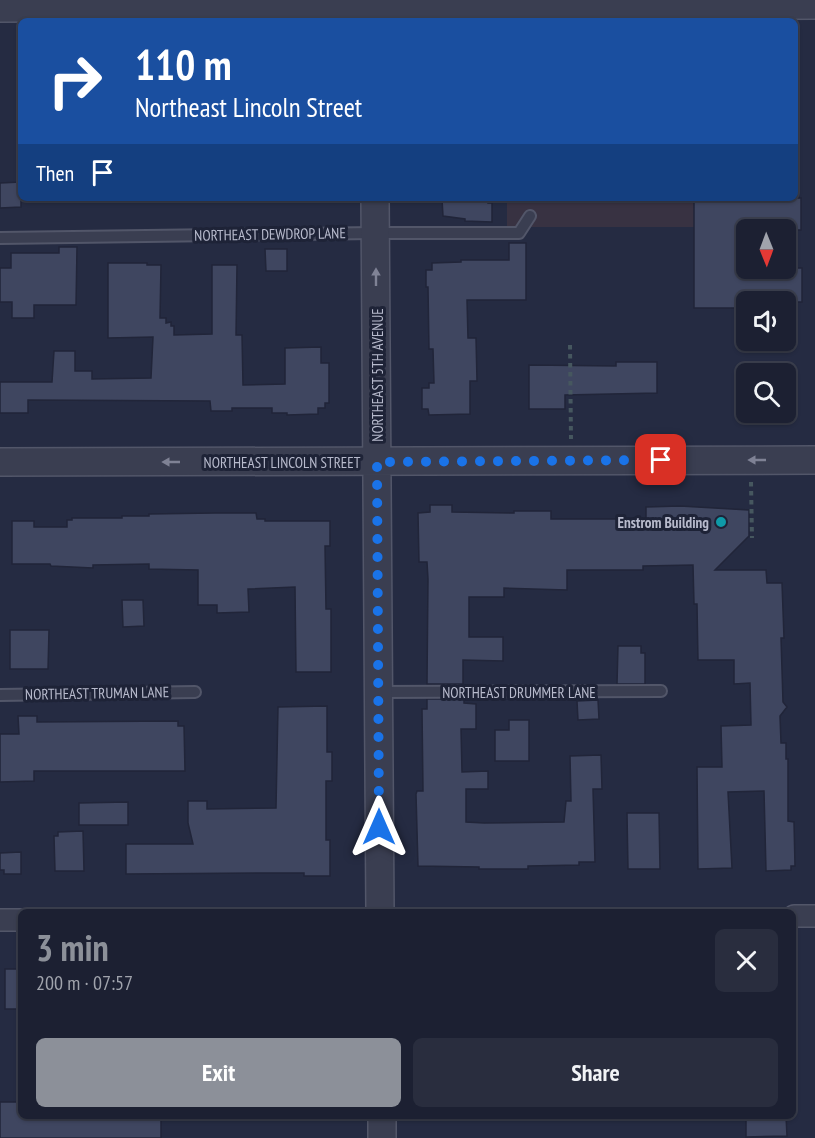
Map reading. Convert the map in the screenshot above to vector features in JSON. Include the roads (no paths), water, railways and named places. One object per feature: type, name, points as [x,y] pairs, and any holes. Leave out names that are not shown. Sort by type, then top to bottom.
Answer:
[{"type":"street","points":[[0,8],[373,9],[607,3],[815,5]]},
{"type":"street","name":"NORTHEAST 5TH AVENUE","points":[[375,201],[380,909]]},
{"type":"street","name":"NORTHEAST LINCOLN STREET","points":[[0,462],[815,460]]},
{"type":"street","points":[[796,916],[815,916]]},
{"type":"street","points":[[0,920],[18,920]]},
{"type":"street","points":[[382,1119],[382,1138]]},
{"type":"lane","name":"NORTHEAST DEWDROP LANE","points":[[0,238],[519,233],[530,216]]},
{"type":"lane","name":"NORTHEAST DRUMMER LANE","points":[[377,692],[661,691]]},
{"type":"lane","name":"NORTHEAST TRUMAN LANE","points":[[0,695],[195,692]]},
{"type":"place","name":"Enstrom Building","points":[[721,522]]}]
